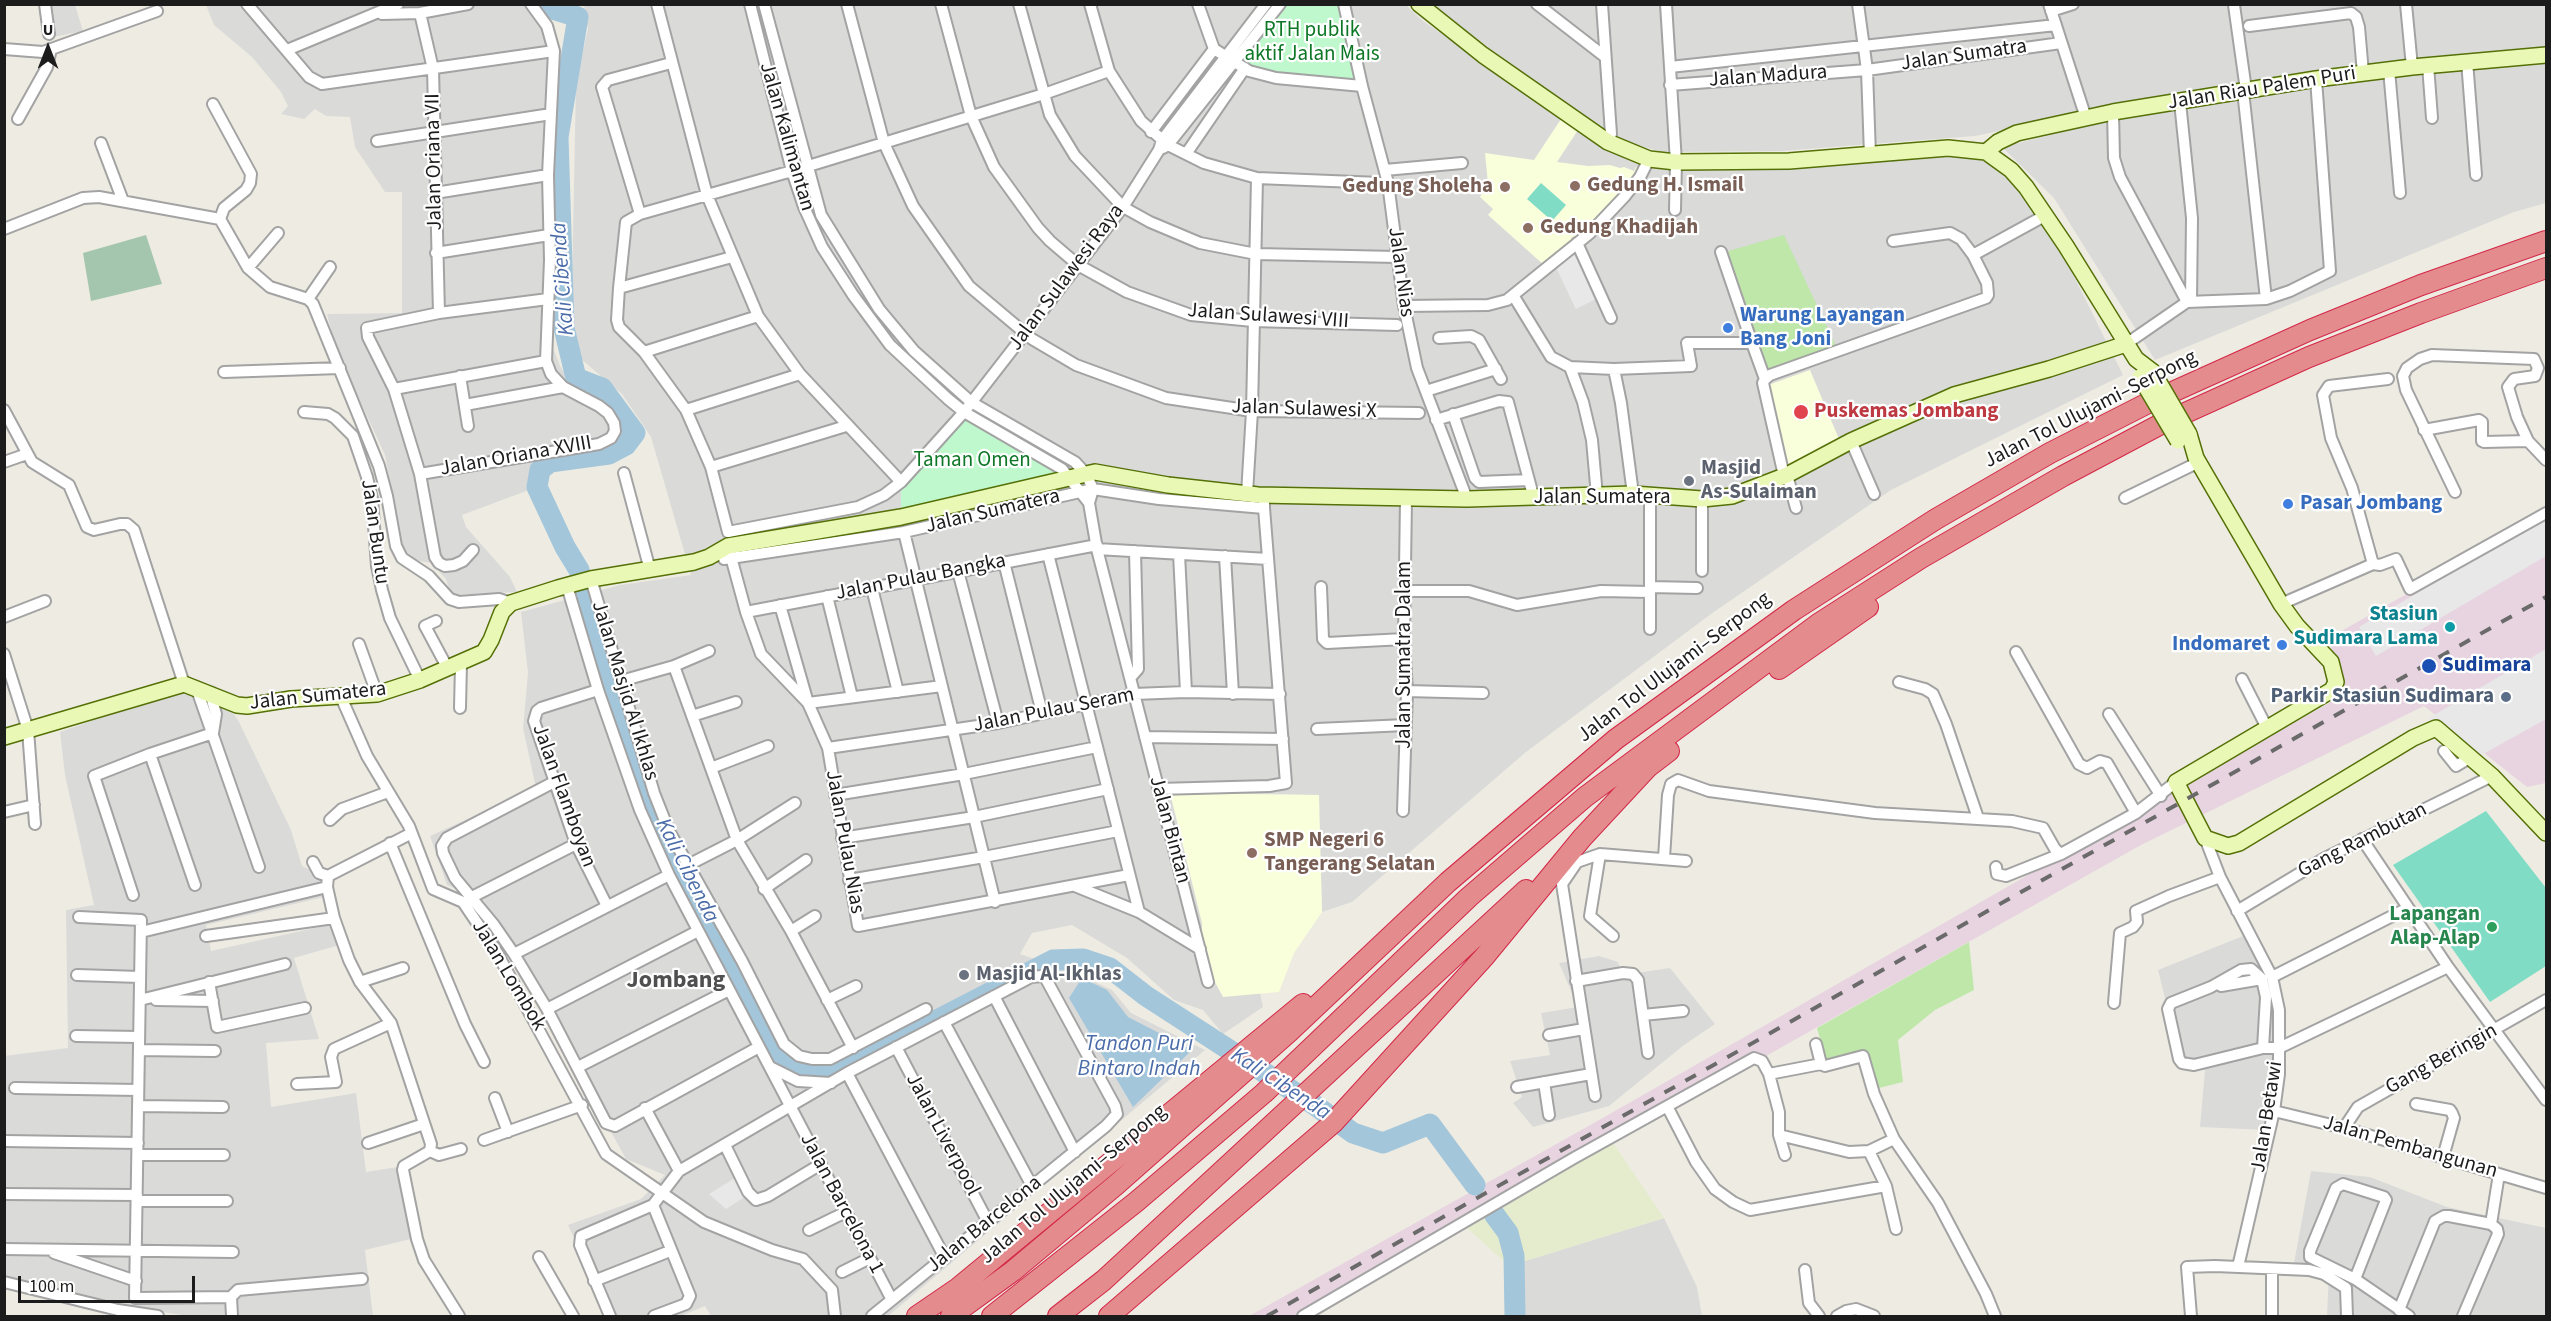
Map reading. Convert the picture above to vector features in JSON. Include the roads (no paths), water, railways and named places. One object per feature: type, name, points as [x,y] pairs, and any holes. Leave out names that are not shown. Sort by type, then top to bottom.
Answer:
[{"type":"highway","name":"Jalan Tol Ulujami–Serpong","points":[[951,1317],[1091,1206],[1237,1077],[1284,1027],[1448,882],[1616,739],[1794,610],[1936,519],[2050,453],[2148,403],[2310,330],[2421,285],[2547,241]]},
{"type":"highway","points":[[992,1317],[1136,1202],[1264,1093],[1469,897],[1585,797],[1818,624],[1921,558],[2094,459],[2241,387],[2309,357],[2421,313],[2547,268]]},
{"type":"highway","points":[[1109,1317],[1333,1123],[1485,956],[1582,838],[1648,767],[1746,692],[2008,510]]},
{"type":"highway","points":[[1058,1317],[1104,1280],[1582,838]]},
{"type":"highway","points":[[917,1317],[958,1288],[1205,1083],[1284,1027]]},
{"type":"street","points":[[45,4],[49,34]]},
{"type":"street","points":[[247,4],[316,83],[554,51]]},
{"type":"street","points":[[287,50],[398,4]]},
{"type":"street","points":[[376,15],[420,13],[468,4]]},
{"type":"street","points":[[531,4],[547,26],[554,51],[548,175],[546,361],[551,374],[563,387]]},
{"type":"street","points":[[657,4],[707,195],[758,316],[800,374],[846,426],[901,482]]},
{"type":"street","name":"Jalan Kalimantan","points":[[750,4],[792,171],[804,207],[822,247],[853,295],[890,345],[964,412],[1079,481]]},
{"type":"street","name":"Jalan Kalimantan","points":[[764,4],[821,215],[879,309],[914,351],[971,402],[1076,462],[1079,481]]},
{"type":"street","name":"Jalan Sulawesi X","points":[[847,4],[884,143],[914,206],[969,286],[1025,334],[1076,365],[1166,398],[1252,411],[1419,413]]},
{"type":"street","name":"Jalan Sulawesi VIII","points":[[941,4],[971,116],[994,167],[1050,241],[1078,265],[1127,292],[1191,315],[1253,321],[1397,325]]},
{"type":"street","points":[[1019,4],[1050,115],[1069,146],[1123,207],[1150,222],[1200,243],[1256,254],[1397,257]]},
{"type":"street","points":[[1090,4],[1109,71],[1141,121],[1163,145],[1204,163],[1257,178],[1380,183]]},
{"type":"street","points":[[1198,4],[1214,49],[1245,68],[1276,78],[1362,86]]},
{"type":"street","points":[[1231,59],[1266,4]]},
{"type":"street","points":[[1231,59],[1280,4]]},
{"type":"street","name":"Jalan Nias","points":[[1344,4],[1362,86],[1385,170],[1404,306],[1417,368],[1467,499]]},
{"type":"street","points":[[1419,4],[1483,55],[1608,142],[1649,159],[1676,162],[1789,161],[1948,148],[1986,152],[2011,170],[2046,215],[2146,375],[2281,604],[2297,626],[2331,662],[2336,682],[2332,690],[2176,782],[2161,796],[2136,813],[2061,854],[2006,876],[1998,874],[1995,867]]},
{"type":"street","points":[[1537,4],[1604,56]]},
{"type":"street","points":[[1602,4],[1611,134],[1608,142]]},
{"type":"street","points":[[1666,4],[1676,162],[1675,210]]},
{"type":"street","points":[[1858,4],[1867,70],[1870,155]]},
{"type":"street","points":[[2073,4],[2050,8],[2086,118]]},
{"type":"street","points":[[2406,4],[2412,67]]},
{"type":"street","points":[[2238,5],[2266,299]]},
{"type":"street","points":[[4,49],[43,52],[157,11]]},
{"type":"street","name":"Jalan Oriana VII","points":[[420,13],[433,69],[439,313]]},
{"type":"street","points":[[2249,26],[2352,13],[2359,27],[2363,73]]},
{"type":"street","name":"Jalan Sumatra","points":[[1864,44],[2056,25]]},
{"type":"street","name":"Jalan Sumatra","points":[[1867,70],[2061,43]]},
{"type":"street","name":"Jalan Madura","points":[[1670,66],[1768,57],[1864,44]]},
{"type":"street","points":[[18,119],[47,67],[51,49]]},
{"type":"street","points":[[1151,132],[1214,49]]},
{"type":"street","name":"Jalan Riau Palem Puri","points":[[1986,152],[1998,142],[2017,133],[2113,112],[2316,79],[2428,65],[2547,55]]},
{"type":"street","name":"Jalan Sulawesi Raya","points":[[711,467],[728,532],[858,507],[884,495],[901,482],[964,412],[1025,334],[1123,207],[1163,145],[1231,59]]},
{"type":"street","points":[[2467,61],[2476,175]]},
{"type":"street","points":[[640,214],[603,87],[608,80],[671,63]]},
{"type":"street","points":[[2428,65],[2432,118]]},
{"type":"street","points":[[1186,154],[1245,68]]},
{"type":"street","name":"Jalan Madura","points":[[1670,85],[1867,70]]},
{"type":"street","points":[[2389,70],[2400,193]]},
{"type":"street","points":[[846,426],[711,467],[686,410],[644,352],[619,327],[617,320],[624,225],[628,220],[640,214],[884,143],[1044,94],[1109,71]]},
{"type":"street","points":[[2127,344],[2189,302],[2266,299],[2290,291],[2330,271],[2316,79]]},
{"type":"street","points":[[2180,102],[2192,218],[2189,302]]},
{"type":"street","points":[[213,104],[251,174],[246,190],[224,208],[220,219],[248,268],[270,287],[310,301],[321,321],[379,466],[396,546],[402,558],[429,576],[450,599],[459,602],[499,599],[511,603]]},
{"type":"street","points":[[2113,112],[2115,158],[2120,177],[2189,302]]},
{"type":"street","points":[[377,141],[435,134],[551,114]]},
{"type":"street","points":[[101,143],[123,201]]},
{"type":"street","points":[[1404,306],[1501,303],[1577,243],[1625,196],[1640,177],[1649,159]]},
{"type":"street","points":[[1385,170],[1462,163]]},
{"type":"street","points":[[435,194],[548,175]]},
{"type":"street","points":[[1247,494],[1252,411],[1257,178]]},
{"type":"street","points":[[4,230],[83,198],[99,197],[220,219]]},
{"type":"street","points":[[1972,255],[2046,215]]},
{"type":"street","points":[[248,268],[278,232]]},
{"type":"street","points":[[1796,508],[1763,383],[1765,379],[1770,375],[1986,298],[1987,283],[1961,239],[1950,233],[1893,241]]},
{"type":"street","points":[[436,253],[549,235]]},
{"type":"street","points":[[1577,243],[1611,318]]},
{"type":"street","points":[[1721,252],[1765,379]]},
{"type":"street","points":[[619,288],[732,257]]},
{"type":"street","points":[[310,301],[330,267]]},
{"type":"street","points":[[1513,295],[1551,357],[1570,367],[1614,369],[1691,366],[1688,343],[1752,343]]},
{"type":"street","points":[[473,550],[463,561],[454,565],[445,566],[435,557],[420,474],[394,389],[366,332],[371,326],[439,313],[548,299]]},
{"type":"street","points":[[644,352],[758,316]]},
{"type":"street","points":[[1439,338],[1476,338],[1501,380]]},
{"type":"street","name":"Jalan Sumatera","points":[[1093,489],[1159,499],[1264,502],[1534,499],[1633,495],[1702,499],[1732,496],[1786,475],[1851,441],[1954,395],[2049,369],[2127,344]]},
{"type":"street","points":[[2455,492],[2406,390],[2403,376],[2407,368],[2420,359],[2432,355],[2534,360],[2538,368],[2535,376],[2514,379],[2508,387],[2517,417],[2528,441],[2547,460]]},
{"type":"street","points":[[394,389],[546,361]]},
{"type":"street","points":[[1570,367],[1583,402],[1592,440],[1597,496]]},
{"type":"street","points":[[224,372],[340,368]]},
{"type":"street","points":[[1426,391],[1496,369]]},
{"type":"street","points":[[1614,369],[1621,403],[1633,495]]},
{"type":"street","points":[[686,410],[800,374]]},
{"type":"street","points":[[460,376],[468,426]]},
{"type":"street","points":[[2373,564],[2352,488],[2331,438],[2323,395],[2329,386],[2388,379]]},
{"type":"street","points":[[465,405],[563,387]]},
{"type":"street","name":"Jalan Oriana XVIII","points":[[420,474],[590,446],[611,438],[615,431],[614,423],[608,413],[563,387]]},
{"type":"street","points":[[1436,420],[1499,401],[1508,402],[1534,499]]},
{"type":"street","points":[[4,410],[27,454],[38,467],[69,485],[87,527],[91,530],[127,524],[134,530],[197,688],[216,714],[213,733],[259,867]]},
{"type":"street","name":"Jalan Buntu","points":[[304,412],[328,414],[353,436],[368,477],[377,566],[382,590],[390,618],[420,680]]},
{"type":"street","points":[[1453,414],[1475,478],[1479,482],[1529,480]]},
{"type":"street","points":[[2424,430],[2479,420],[2482,422],[2484,442],[2528,441]]},
{"type":"street","points":[[1851,441],[1874,495]]},
{"type":"street","points":[[4,462],[27,454]]},
{"type":"street","points":[[2124,498],[2197,460]]},
{"type":"street","points":[[624,473],[650,570]]},
{"type":"street","name":"Jalan Sumatera","points":[[729,552],[904,532],[1106,473],[1168,485],[1247,494],[1264,502]]},
{"type":"street","points":[[1079,481],[1093,489]]},
{"type":"street","points":[[1079,481],[1089,502]]},
{"type":"street","name":"Jalan Sumatera","points":[[197,688],[237,705],[247,706],[291,699],[377,694],[420,680],[484,652],[502,612],[511,603],[578,583],[1079,481]]},
{"type":"street","name":"Jalan Bintan","points":[[1093,489],[1089,502],[1097,547],[1208,982]]},
{"type":"street","points":[[1650,495],[1650,629]]},
{"type":"street","name":"Jalan Sumatra Dalam","points":[[1403,811],[1407,690],[1404,639],[1406,499]]},
{"type":"street","points":[[1702,499],[1702,571]]},
{"type":"street","points":[[1158,789],[1282,785],[1287,779],[1264,502]]},
{"type":"street","points":[[2281,604],[2373,564],[2380,565],[2396,559],[2410,589],[2547,513]]},
{"type":"street","points":[[904,532],[995,902]]},
{"type":"street","name":"Jalan Pulau Bangka","points":[[746,612],[1004,562],[1097,547],[1268,559]]},
{"type":"street","name":"Jalan Bintan","points":[[1130,678],[1138,669],[1135,551]]},
{"type":"street","name":"Jalan Pulau Nias","points":[[729,552],[746,612],[765,659],[808,703],[828,748],[858,926],[995,902],[1129,874]]},
{"type":"street","points":[[1048,554],[1139,912]]},
{"type":"street","points":[[1179,554],[1186,692]]},
{"type":"street","points":[[1225,556],[1233,694]]},
{"type":"street","points":[[1004,562],[1042,713]]},
{"type":"street","points":[[958,571],[998,723]]},
{"type":"street","points":[[578,583],[598,690],[640,810],[669,874],[790,1108]]},
{"type":"street","name":"Jalan Masjid Al Ikhlas","points":[[578,583],[621,681],[654,793],[669,831],[742,960],[788,1049],[800,1056],[820,1060],[830,1059],[926,1009]]},
{"type":"street","points":[[1321,587],[1323,639],[1327,643],[1404,639]]},
{"type":"street","points":[[872,588],[898,692]]},
{"type":"street","points":[[1405,591],[1469,591],[1517,605],[1601,591],[1697,588]]},
{"type":"street","points":[[827,596],[852,697]]},
{"type":"street","points":[[4,617],[45,601]]},
{"type":"street","points":[[780,605],[808,703],[942,686]]},
{"type":"street","points":[[436,621],[425,626],[454,666],[460,708]]},
{"type":"street","points":[[359,644],[377,694]]},
{"type":"street","points":[[621,681],[674,666],[709,651]]},
{"type":"street","points":[[2016,652],[2079,765],[2087,768],[2100,760],[2108,762],[2136,813]]},
{"type":"street","points":[[4,654],[28,730],[35,824]]},
{"type":"street","points":[[674,666],[737,840],[791,931],[853,1048]]},
{"type":"street","points":[[2242,679],[2267,728]]},
{"type":"street","points":[[1899,682],[1925,689],[1933,694],[1946,724],[1978,818]]},
{"type":"street","points":[[4,737],[197,688]]},
{"type":"street","name":"Jalan Flamboyan","points":[[598,690],[542,708],[535,716],[535,726],[576,844],[607,906]]},
{"type":"street","points":[[1407,690],[1483,693]]},
{"type":"street","name":"Jalan Pulau Seram","points":[[828,748],[998,723],[1134,694],[1186,692],[1280,694]]},
{"type":"street","name":"Jalan Lombok","points":[[341,697],[366,756],[409,826],[410,834],[433,889],[463,902],[496,951],[582,1105],[606,1154],[704,1222],[772,1250],[803,1259],[832,1290],[836,1317]]},
{"type":"street","points":[[692,716],[736,702]]},
{"type":"street","points":[[2109,714],[2161,796]]},
{"type":"street","points":[[1317,729],[1406,725]]},
{"type":"street","points":[[2176,782],[2205,838],[2228,846],[2239,843],[2413,738],[2436,728],[2492,776],[2547,833]]},
{"type":"street","points":[[134,895],[94,780],[97,774],[213,733]]},
{"type":"street","points":[[1145,737],[1283,739]]},
{"type":"street","points":[[711,768],[768,746]]},
{"type":"street","points":[[835,795],[964,774],[1097,747]]},
{"type":"street","points":[[2444,751],[2456,766],[2471,757]]},
{"type":"street","points":[[150,754],[195,885]]},
{"type":"street","name":"Gang Rambutan","points":[[2237,911],[2325,858],[2492,776]]},
{"type":"street","points":[[1664,858],[1668,795],[1671,783],[1678,780],[1709,791],[1875,813],[2012,821],[2043,828],[2055,849],[2061,854]]},
{"type":"street","points":[[556,781],[444,842],[443,853],[455,878],[494,925],[514,954],[547,1009],[606,1123],[615,1126],[759,1047]]},
{"type":"street","points":[[842,838],[974,817],[1108,789]]},
{"type":"street","points":[[330,820],[342,809],[388,792]]},
{"type":"street","points":[[687,865],[737,840],[795,803]]},
{"type":"street","points":[[4,812],[33,804]]},
{"type":"street","points":[[849,880],[984,858],[1118,831]]},
{"type":"street","points":[[141,932],[328,882],[390,843],[410,834]]},
{"type":"street","name":"Jalan Betawi","points":[[2205,838],[2279,1010],[2279,1074],[2274,1111],[2238,1267]]},
{"type":"street","points":[[2362,839],[2448,967],[2547,1100]]},
{"type":"street","points":[[390,843],[465,1024],[484,1062]]},
{"type":"street","points":[[470,898],[576,844]]},
{"type":"street","points":[[1600,854],[1590,916],[1613,936]]},
{"type":"street","points":[[1595,1096],[1562,884],[1577,862],[1600,854],[1686,861]]},
{"type":"street","points":[[765,889],[806,860]]},
{"type":"street","points":[[313,862],[328,882],[333,918],[349,960],[360,981],[391,1023],[431,1144],[430,1151]]},
{"type":"street","points":[[514,954],[669,874]]},
{"type":"street","points":[[2114,1002],[2120,933],[2133,927],[2137,922],[2136,911],[2220,877]]},
{"type":"street","points":[[1075,886],[1139,912],[1200,949]]},
{"type":"street","points":[[2408,908],[2267,978],[2211,987],[2171,1002],[2169,1009],[2179,1059],[2182,1063],[2194,1065],[2263,1048],[2279,1048],[2448,967]]},
{"type":"street","points":[[791,931],[815,916]]},
{"type":"street","points":[[79,917],[141,920],[135,1298],[231,1298]]},
{"type":"street","points":[[207,936],[333,918]]},
{"type":"street","points":[[547,1009],[698,931]]},
{"type":"street","points":[[140,1000],[285,964]]},
{"type":"street","points":[[360,981],[403,968]]},
{"type":"street","points":[[1576,981],[1623,973],[1633,974],[1638,980],[1648,1053]]},
{"type":"street","points":[[77,975],[140,977]]},
{"type":"street","name":"Jalan Barcelona","points":[[872,1317],[1115,1118],[1115,1106],[1046,979],[1039,975],[1032,977],[994,996]]},
{"type":"street","points":[[2263,1048],[2267,978]]},
{"type":"street","points":[[209,982],[217,1027],[305,1008]]},
{"type":"street","points":[[827,1000],[856,986]]},
{"type":"street","points":[[578,1067],[729,990]]},
{"type":"street","points":[[610,1317],[580,1245],[581,1236],[653,1205],[679,1171],[847,1073],[994,996],[1075,1152]]},
{"type":"street","points":[[140,1000],[213,1001]]},
{"type":"street","name":"Gang Beringin","points":[[2344,1128],[2358,1107],[2547,1000]]},
{"type":"street","points":[[1643,1015],[1683,1011]]},
{"type":"street","points":[[944,1022],[1032,1186]]},
{"type":"street","points":[[297,1084],[336,1082],[331,1057],[334,1049],[391,1023]]},
{"type":"street","points":[[1549,1035],[1584,1029]]},
{"type":"street","points":[[76,1036],[139,1037]]},
{"type":"street","points":[[1816,1044],[1821,1064]]},
{"type":"street","name":"Jalan Liverpool","points":[[896,1047],[988,1222]]},
{"type":"street","points":[[139,1050],[215,1051]]},
{"type":"street","points":[[1768,1074],[1821,1064],[1825,1066],[1863,1056],[1874,1094],[1894,1139],[1938,1203],[1986,1293],[1995,1317]]},
{"type":"street","points":[[1308,1315],[1574,1158],[1668,1108],[1754,1058],[1762,1061],[1768,1074],[1779,1112],[1779,1135],[1785,1155]]},
{"type":"street","points":[[769,1067],[798,1081],[831,1083]]},
{"type":"street","points":[[847,1073],[945,1258]]},
{"type":"street","points":[[1517,1087],[1591,1074]]},
{"type":"street","points":[[1544,1082],[1549,1115]]},
{"type":"street","points":[[15,1088],[138,1090]]},
{"type":"street","points":[[495,1098],[508,1132]]},
{"type":"street","points":[[2416,1104],[2450,1110],[2452,1113],[2454,1118],[2443,1157]]},
{"type":"street","points":[[483,1140],[582,1105]]},
{"type":"street","points":[[139,1106],[223,1107]]},
{"type":"street","points":[[645,1108],[679,1171]]},
{"type":"street","name":"Jalan Barcelona 1","points":[[790,1108],[892,1300]]},
{"type":"street","points":[[1668,1108],[1696,1162],[1714,1189],[1750,1210],[1886,1186]]},
{"type":"street","name":"Jalan Pembangunan","points":[[2274,1111],[2344,1128],[2547,1188]]},
{"type":"street","points":[[368,1143],[424,1124]]},
{"type":"street","points":[[1779,1135],[1840,1151],[1869,1151],[1894,1139]]},
{"type":"street","points":[[5,1141],[224,1155]]},
{"type":"street","points":[[725,1145],[748,1192],[756,1200],[768,1196],[821,1164]]},
{"type":"street","points":[[430,1151],[439,1155],[461,1149]]},
{"type":"street","points":[[430,1151],[404,1166],[403,1170],[417,1239],[424,1260],[459,1317]]},
{"type":"street","points":[[1869,1151],[1886,1186],[1896,1229]]},
{"type":"street","points":[[2491,1224],[2499,1174]]},
{"type":"street","points":[[2355,1279],[2386,1200],[2384,1197],[2343,1184],[2336,1188],[2310,1254],[2315,1261],[2355,1279],[2404,1313],[2435,1221],[2444,1216],[2450,1216],[2491,1224],[2497,1229],[2498,1234],[2463,1317]]},
{"type":"street","points":[[4,1194],[227,1201]]},
{"type":"street","points":[[653,1205],[690,1301],[654,1317]]},
{"type":"street","points":[[809,1230],[846,1212]]},
{"type":"street","points":[[4,1249],[233,1252]]},
{"type":"street","points":[[45,1250],[136,1281]]},
{"type":"street","points":[[594,1281],[670,1251]]},
{"type":"street","points":[[539,1257],[573,1317]]},
{"type":"street","points":[[842,1272],[870,1258]]},
{"type":"street","points":[[2191,1317],[2187,1267],[2309,1270],[2336,1281],[2346,1288],[2347,1317]]},
{"type":"street","points":[[2272,1269],[2272,1317]]},
{"type":"street","points":[[1805,1270],[1809,1303],[1819,1317]]},
{"type":"street","points":[[232,1317],[231,1298],[238,1290],[362,1279]]},
{"type":"street","points":[[4,1282],[118,1310],[158,1317]]},
{"type":"street","points":[[1837,1317],[1845,1311],[1856,1309],[1874,1317]]},
{"type":"water","name":"Tandon Puri Bintaro Indah","points":[[1082,978],[1107,990],[1128,1017],[1192,1050],[1133,1107],[1069,998]]},
{"type":"waterway","name":"Kali Cibenda","points":[[545,4],[549,8],[578,17],[558,137],[564,328],[576,378],[602,388],[635,433],[626,445],[609,454],[550,462],[540,470],[537,487],[565,547],[579,570],[606,664],[657,819],[781,1054],[803,1067],[826,1071],[844,1068],[1053,960],[1083,959],[1110,968],[1146,996],[1316,1106],[1353,1133],[1383,1143],[1430,1124],[1475,1185]]},
{"type":"waterway","name":"Kali Cibenda","points":[[1494,1214],[1508,1233],[1514,1256],[1515,1316]]},
{"type":"railway","points":[[1267,1316],[2546,597]]},
{"type":"place","name":"Gedung H. Ismail","points":[[1575,186]]},
{"type":"place","name":"Gedung Sholeha","points":[[1505,187]]},
{"type":"place","name":"Gedung Khadijah","points":[[1528,228]]},
{"type":"place","name":"Warung Layangan Bang Joni","points":[[1728,328]]},
{"type":"place","name":"Puskemas Jombang","points":[[1801,412]]},
{"type":"place","name":"Masjid As-Sulaiman","points":[[1689,481]]},
{"type":"place","name":"Pasar Jombang","points":[[2288,504]]},
{"type":"place","name":"Stasiun Sudimara Lama","points":[[2450,627]]},
{"type":"place","name":"Indomaret","points":[[2282,645]]},
{"type":"place","name":"Sudimara","points":[[2429,666]]},
{"type":"place","name":"Parkir Stasiun Sudimara","points":[[2506,697]]},
{"type":"place","name":"SMP Negeri 6 Tangerang Selatan","points":[[1252,853]]},
{"type":"place","name":"Lapangan Alap-Alap","points":[[2492,927]]},
{"type":"place","name":"Masjid Al-Ikhlas","points":[[964,975]]},
{"type":"district","name":"Jombang","points":[[676,982]]},
{"type":"park label","name":"RTH publik aktif Jalan Mais","points":[[1312,43]]},
{"type":"park label","name":"Taman Omen","points":[[972,461]]}]
